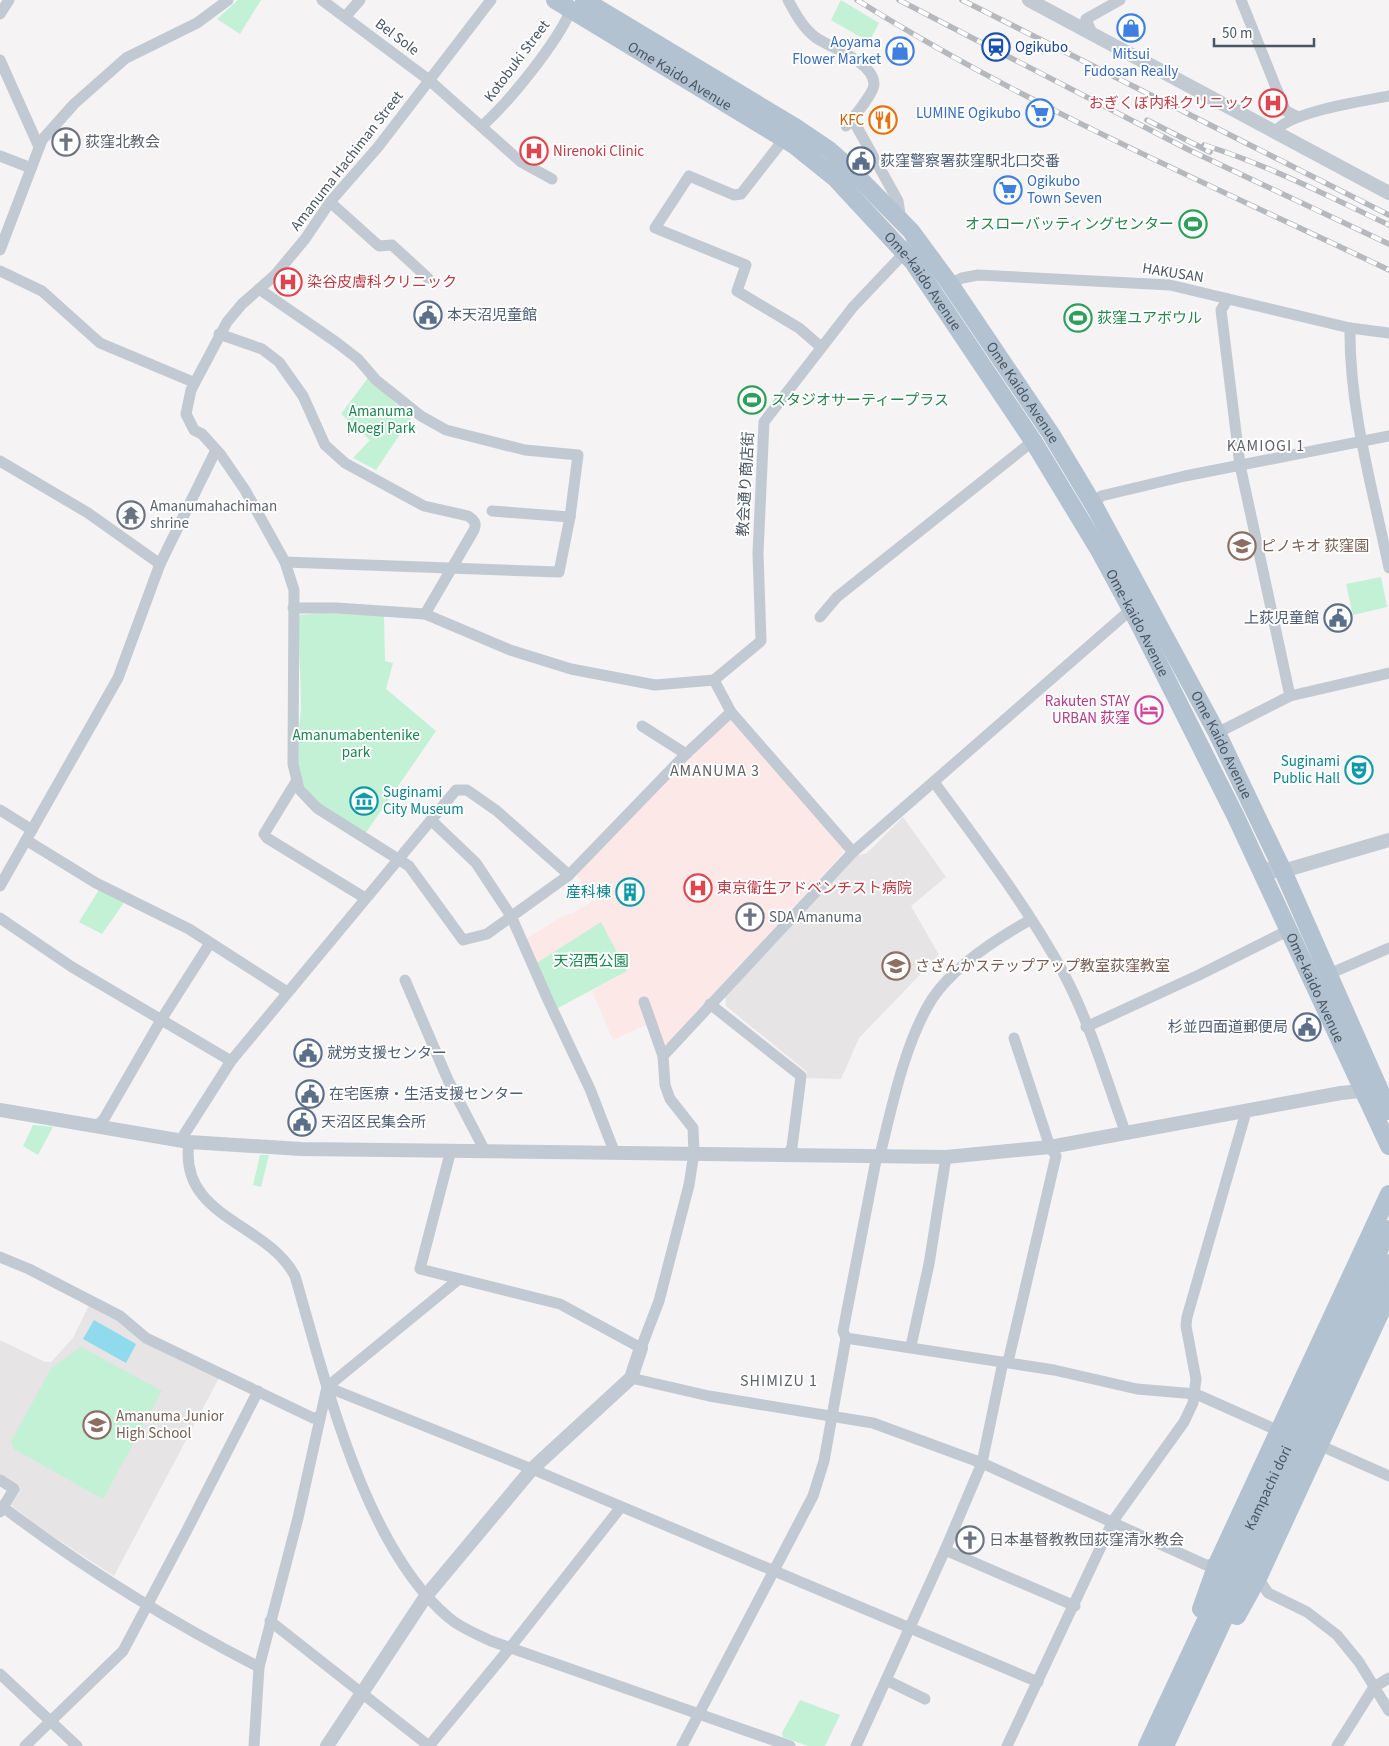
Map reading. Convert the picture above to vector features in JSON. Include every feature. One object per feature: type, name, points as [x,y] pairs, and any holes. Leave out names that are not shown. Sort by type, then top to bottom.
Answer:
[{"type":"main road","name":"Ome Kaido Avenue","points":[[555,0],[578,5],[739,92],[829,150],[906,226],[950,284],[1028,397],[1096,509],[1217,733],[1283,871],[1329,974],[1377,1090],[1389,1112]]},
{"type":"main road","name":"Ome Kaido Avenue","points":[[578,5],[784,139],[835,178],[905,252]]},
{"type":"main road","name":"Ome-kaido Avenue","points":[[905,252],[968,341],[1033,441],[1099,550],[1186,714],[1289,930],[1377,1090],[1389,1146]]},
{"type":"main road","points":[[1196,1662],[1201,1607],[1217,1564],[1389,1194]]},
{"type":"main road","name":"Kampachi dori","points":[[1165,1746],[1196,1662],[1389,1229]]},
{"type":"main road","name":"Kampachi dori","points":[[1148,1746],[1196,1662],[1389,1263]]},
{"type":"main road","points":[[1196,1662],[1228,1633],[1258,1578],[1389,1294]]},
{"type":"street","points":[[0,14],[9,0]]},
{"type":"street","points":[[0,250],[42,140],[86,91],[126,58],[197,23],[228,0]]},
{"type":"street","name":"Bel Sole","points":[[322,0],[429,80],[521,162],[552,179]]},
{"type":"street","points":[[345,17],[360,0]]},
{"type":"street","name":"Amanuma Hachiman Street","points":[[297,780],[293,764],[294,590],[285,562],[245,490],[216,450],[202,434],[194,430],[186,414],[193,382],[219,334],[242,304],[275,275],[305,239],[330,202],[378,147],[491,0]]},
{"type":"street","points":[[788,0],[806,28],[815,37],[856,60],[870,73],[874,85],[872,90],[849,122],[898,201],[912,239],[905,252]]},
{"type":"street","points":[[1029,0],[1090,31],[1389,193]]},
{"type":"street","points":[[1090,31],[1086,19],[1120,0]]},
{"type":"street","points":[[1240,0],[1283,105],[1286,111],[1298,116]]},
{"type":"street","name":"Kotobuki Street","points":[[482,126],[496,114],[528,75],[578,5]]},
{"type":"street","points":[[0,60],[39,147]]},
{"type":"street","points":[[1276,131],[1281,124],[1298,116],[1389,96]]},
{"type":"street","points":[[784,139],[741,194],[734,195],[689,176],[655,228],[746,265],[737,290],[799,328],[821,347]]},
{"type":"street","points":[[0,156],[31,168]]},
{"type":"street","points":[[330,202],[379,246],[392,245],[428,278]]},
{"type":"street","name":"教会通り商店街","points":[[714,680],[722,668],[760,641],[758,553],[764,422],[821,347],[871,287],[895,260],[905,252]]},
{"type":"street","points":[[0,271],[42,291],[100,343],[193,382]]},
{"type":"street","name":"HAKUSAN","points":[[950,284],[962,278],[978,275],[1170,285],[1350,328],[1389,333]]},
{"type":"street","points":[[259,289],[336,342],[358,359],[376,380],[421,416],[446,430],[525,450],[578,455],[570,517],[559,572],[453,566],[285,562]]},
{"type":"street","points":[[1228,299],[1221,310],[1240,465],[1290,696]]},
{"type":"street","points":[[1350,328],[1350,350],[1362,441],[1389,568]]},
{"type":"street","points":[[219,334],[262,348],[280,362],[303,396],[325,445],[345,463],[424,506],[446,513],[468,516],[474,520],[476,525],[474,530],[425,614]]},
{"type":"street","points":[[1096,509],[1096,502],[1101,496],[1240,465],[1389,436]]},
{"type":"street","points":[[820,617],[837,598],[1033,441]]},
{"type":"street","points":[[0,886],[118,678],[160,564],[216,450]]},
{"type":"street","points":[[0,461],[88,513],[160,564]]},
{"type":"street","points":[[492,511],[570,517]]},
{"type":"street","points":[[663,1056],[853,852],[1131,611],[1138,599],[1138,588]]},
{"type":"street","points":[[293,608],[336,608],[425,614],[510,650],[571,669],[655,686],[714,680],[730,712],[853,852]]},
{"type":"street","points":[[1217,733],[1290,696],[1389,673]]},
{"type":"street","points":[[297,780],[299,789],[317,808],[409,866],[464,940],[487,934],[569,875],[686,754],[730,712]]},
{"type":"street","points":[[642,726],[686,754]]},
{"type":"street","points":[[297,780],[264,834],[267,838],[365,898]]},
{"type":"street","points":[[934,782],[980,845],[1064,975],[1086,1027],[1126,1134]]},
{"type":"street","points":[[569,875],[497,811],[467,790],[456,790],[231,1062],[184,1141],[190,1173],[196,1188],[208,1203],[252,1234],[290,1266],[295,1276],[327,1388],[358,1473],[397,1555],[426,1596],[449,1618],[509,1649],[790,1746]]},
{"type":"street","points":[[0,810],[29,835],[96,883],[189,929],[287,992]]},
{"type":"street","points":[[431,820],[476,863],[512,916],[548,1000],[590,1089],[614,1151]]},
{"type":"street","points":[[1259,866],[1271,871],[1283,871],[1389,840]]},
{"type":"street","points":[[0,918],[72,967],[231,1062]]},
{"type":"street","points":[[682,1746],[813,1496],[824,1462],[846,1338],[843,1332],[879,1155],[905,1064],[918,1028],[932,999],[966,963],[1030,920]]},
{"type":"street","points":[[1086,1027],[1199,975],[1289,930]]},
{"type":"street","points":[[96,1127],[104,1119],[161,1020],[210,944]]},
{"type":"street","points":[[1329,974],[1389,948]]},
{"type":"street","points":[[405,980],[448,1080],[486,1151]]},
{"type":"street","points":[[327,1746],[426,1596],[532,1469],[630,1378],[659,1301],[689,1185],[694,1153],[693,1128],[674,1106],[665,1085],[663,1056],[644,1002]]},
{"type":"street","points":[[710,1004],[801,1076],[792,1147],[788,1155]]},
{"type":"street","points":[[856,1746],[945,1550],[982,1463],[1056,1156],[1050,1147],[1014,1038]]},
{"type":"street","points":[[0,1110],[184,1141],[301,1148],[946,1157],[1050,1147],[1377,1090]]},
{"type":"street","points":[[1008,1746],[1075,1606],[1113,1521],[1184,1422],[1196,1394],[1196,1379],[1186,1326],[1187,1317],[1246,1112]]},
{"type":"street","points":[[451,1150],[420,1268],[560,1304],[641,1348]]},
{"type":"street","points":[[911,1346],[929,1264],[946,1157]]},
{"type":"street","points":[[0,1257],[29,1269],[120,1316],[146,1338],[313,1418],[319,1417]]},
{"type":"street","points":[[254,1746],[259,1667],[298,1518],[327,1388],[459,1279]]},
{"type":"street","points":[[846,1338],[911,1346],[1054,1370],[1137,1390],[1196,1394],[1279,1431]]},
{"type":"street","points":[[630,1378],[709,1396],[873,1422],[982,1463],[1113,1521],[1206,1565],[1217,1564]]},
{"type":"street","points":[[327,1388],[532,1469],[1038,1682]]},
{"type":"street","points":[[26,1746],[123,1651],[258,1391]]},
{"type":"street","points":[[1319,1445],[1389,1476]]},
{"type":"street","points":[[0,1480],[14,1488],[2,1510],[147,1606],[259,1667]]},
{"type":"street","points":[[270,1621],[429,1746],[509,1649],[621,1507]]},
{"type":"street","points":[[945,1550],[1075,1606]]},
{"type":"street","points":[[1258,1578],[1268,1593],[1306,1612],[1337,1635],[1359,1662],[1389,1712]]},
{"type":"street","points":[[0,1674],[77,1746]]},
{"type":"street","points":[[1337,1746],[1374,1687],[1389,1678]]},
{"type":"street","points":[[886,1680],[925,1699]]},
{"type":"shaded area","name":"東京衛生アドベンチスト病院","points":[[731,719],[843,846],[843,853],[667,1044],[662,1043],[648,1024],[613,1040],[592,991],[627,970],[601,923],[535,964],[524,940],[568,913],[570,915],[591,902],[576,873],[684,761]]},
{"type":"shaded area","points":[[903,817],[946,877],[911,906],[939,955],[859,1038],[841,1079],[806,1078],[807,1072],[726,1006],[725,994],[856,856],[867,853]]},
{"type":"shaded area","name":"Amanuma Junior High School","points":[[89,1305],[220,1376],[114,1576],[31,1522],[10,1504],[20,1487],[0,1474],[0,1340],[45,1362],[51,1362],[73,1338]]},
{"type":"green space","points":[[238,0],[261,0],[240,34],[217,19]]},
{"type":"green space","points":[[841,0],[879,23],[869,42],[831,20]]},
{"type":"green space","name":"Amanuma Moegi Park","points":[[368,378],[411,418],[376,470],[353,458],[370,440],[341,414]]},
{"type":"green space","points":[[1381,577],[1387,607],[1353,615],[1346,584]]},
{"type":"green space","name":"Amanumabentenike park","points":[[322,613],[384,616],[385,661],[393,663],[386,689],[436,731],[365,834],[343,821],[311,795],[297,772],[295,753],[301,706],[299,615]]},
{"type":"green space","points":[[100,888],[125,901],[102,934],[79,922]]},
{"type":"green space","name":"天沼西公園","points":[[601,922],[627,971],[556,1009],[535,964]]},
{"type":"green space","points":[[33,1125],[53,1127],[38,1155],[23,1146]]},
{"type":"green space","points":[[260,1155],[269,1155],[261,1187],[253,1185]]},
{"type":"green space","points":[[81,1347],[162,1391],[103,1499],[14,1449],[11,1442],[51,1368]]},
{"type":"green space","points":[[800,1700],[840,1715],[825,1746],[808,1746],[783,1737],[782,1733]]},
{"type":"water","points":[[94,1320],[136,1344],[126,1363],[83,1339]]},
{"type":"railway","points":[[857,0],[986,75],[1052,109],[1186,175],[1389,270]]},
{"type":"railway","points":[[899,0],[1189,150],[1389,244]]},
{"type":"railway","points":[[962,0],[1389,215]]},
{"type":"railway","points":[[1147,120],[1210,152]]},
{"type":"railway","points":[[1204,145],[1275,171],[1389,225]]},
{"type":"place","name":"Mitsui Fudosan Really","points":[[1131,28]]},
{"type":"place","name":"Ogikubo","points":[[996,47]]},
{"type":"place","name":"Aoyama Flower Market","points":[[900,51]]},
{"type":"place","name":"おぎくぼ内科クリニック","points":[[1273,103]]},
{"type":"place","name":"LUMINE Ogikubo","points":[[1040,113]]},
{"type":"place","name":"KFC","points":[[883,120]]},
{"type":"place","name":"荻窪北教会","points":[[66,142]]},
{"type":"place","name":"Nirenoki Clinic","points":[[534,151]]},
{"type":"place","name":"荻窪警察署荻窪駅北口交番","points":[[861,161]]},
{"type":"place","name":"Ogikubo Town Seven","points":[[1008,190]]},
{"type":"place","name":"オスローバッティングセンター","points":[[1193,224]]},
{"type":"place","name":"染谷皮膚科クリニック","points":[[288,282]]},
{"type":"place","name":"本天沼児童館","points":[[428,315]]},
{"type":"place","name":"荻窪ユアボウル","points":[[1078,318]]},
{"type":"place","name":"スタジオサーティープラス","points":[[752,400]]},
{"type":"place","name":"Amanumahachiman shrine","points":[[131,515]]},
{"type":"place","name":"ピノキオ 荻窪園","points":[[1242,546]]},
{"type":"place","name":"上荻児童館","points":[[1338,618]]},
{"type":"place","name":"Rakuten STAY URBAN 荻窪","points":[[1149,710]]},
{"type":"place","name":"Suginami Public Hall","points":[[1359,770]]},
{"type":"place","name":"Suginami City Museum","points":[[364,801]]},
{"type":"place","name":"東京衛生アドベンチスト病院","points":[[698,888]]},
{"type":"place","name":"産科棟","points":[[630,892]]},
{"type":"place","name":"SDA Amanuma","points":[[750,917]]},
{"type":"place","name":"さざんかステップアップ教室荻窪教室","points":[[896,966]]},
{"type":"place","name":"杉並四面道郵便局","points":[[1307,1027]]},
{"type":"place","name":"就労支援センター","points":[[308,1053]]},
{"type":"place","name":"在宅医療・生活支援センター","points":[[310,1094]]},
{"type":"place","name":"天沼区民集会所","points":[[302,1122]]},
{"type":"place","name":"Amanuma Junior High School","points":[[97,1425]]},
{"type":"place","name":"日本基督教教団荻窪清水教会","points":[[970,1540]]},
{"type":"district","name":"KAMIOGI 1","points":[[1266,446]]},
{"type":"district","name":"AMANUMA 3","points":[[715,771]]},
{"type":"district","name":"SHIMIZU 1","points":[[779,1381]]}]
